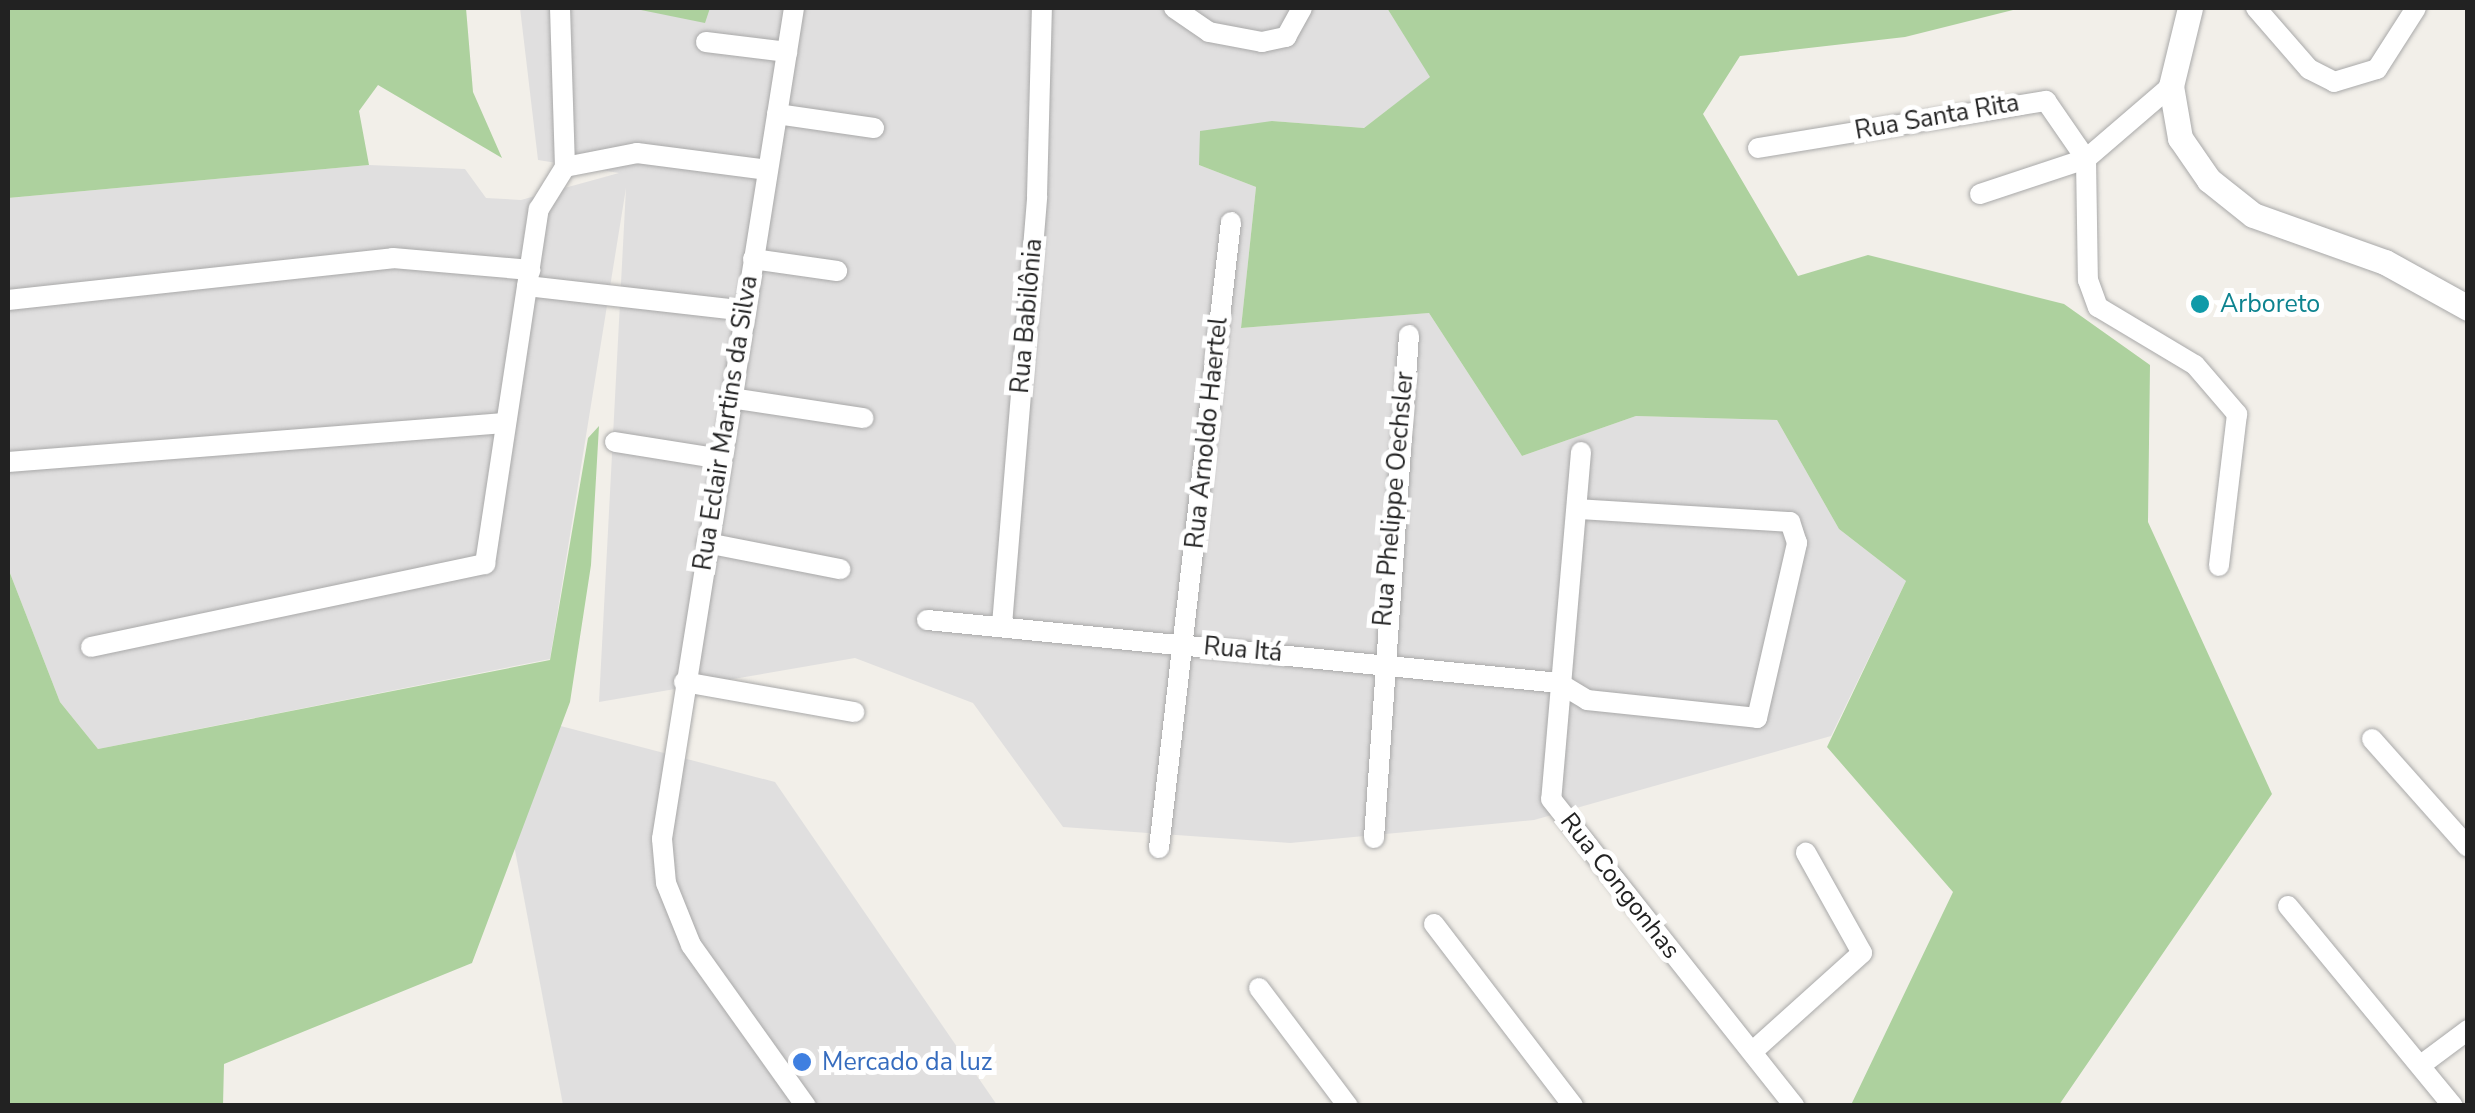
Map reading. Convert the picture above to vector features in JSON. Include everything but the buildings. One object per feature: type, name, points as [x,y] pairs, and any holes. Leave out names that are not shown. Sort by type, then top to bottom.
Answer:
[{"type":"street","points":[[92,647],[485,564],[539,209],[565,167],[560,8]]},
{"type":"street","name":"Rua Eclair Martins da Silva","points":[[794,8],[684,682],[662,840],[674,912],[692,945],[806,1106]]},
{"type":"street","name":"Rua Babilônia","points":[[1002,624],[1037,196],[1039,8]]},
{"type":"street","points":[[1174,8],[1209,32],[1262,42],[1286,38],[1302,8]]},
{"type":"street","points":[[2190,8],[2170,86],[2180,138],[2224,195],[2468,308]]},
{"type":"street","points":[[2256,8],[2308,69],[2334,82],[2377,69],[2416,8]]},
{"type":"street","points":[[706,42],[786,52]]},
{"type":"street","points":[[1980,194],[2086,159],[2170,86]]},
{"type":"street","name":"Rua Santa Rita","points":[[1758,148],[2038,100],[2086,159]]},
{"type":"street","points":[[777,114],[874,128]]},
{"type":"street","points":[[565,167],[637,153],[768,170]]},
{"type":"street","points":[[2086,159],[2088,280],[2098,308],[2195,365],[2237,414],[2219,566]]},
{"type":"street","name":"Rua Arnoldo Haertel","points":[[1159,848],[1232,222]]},
{"type":"street","points":[[8,300],[393,258],[745,312]]},
{"type":"street","points":[[754,259],[836,271]]},
{"type":"street","name":"Rua Phelippe Oechsler","points":[[1374,838],[1380,663],[1409,335]]},
{"type":"street","points":[[731,398],[864,418]]},
{"type":"street","points":[[8,462],[504,423]]},
{"type":"street","points":[[615,442],[720,459]]},
{"type":"street","name":"Rua Congonhas","points":[[1582,452],[1551,799],[1794,1106]]},
{"type":"street","name":"Rua Itá","points":[[927,620],[1002,624],[1560,682],[1586,700],[1757,718],[1797,543],[1790,522],[1577,509]]},
{"type":"street","points":[[707,543],[840,569]]},
{"type":"street","points":[[684,682],[854,712]]},
{"type":"street","points":[[2372,739],[2468,847]]},
{"type":"street","points":[[1752,1052],[1862,953],[1806,853]]},
{"type":"street","points":[[2288,906],[2453,1106]]},
{"type":"street","points":[[1434,924],[1573,1106]]},
{"type":"street","points":[[1259,988],[1348,1106]]},
{"type":"street","points":[[2421,1065],[2468,1030]]},
{"type":"shaded area","points":[[520,8],[1387,8],[1431,77],[1364,128],[1272,121],[1199,165],[1256,187],[1241,328],[1429,313],[1522,456],[1636,416],[1777,420],[1839,529],[1906,581],[1831,736],[1534,820],[1290,843],[1063,827],[973,703],[855,658],[599,702],[626,188],[550,659],[98,749],[60,702],[8,568],[8,198],[369,165],[465,169],[486,198],[521,200],[619,173],[538,160]]},
{"type":"shaded area","points":[[488,707],[775,782],[997,1105],[563,1105]]},
{"type":"green space","points":[[8,8],[466,8],[473,92],[502,158],[378,85],[359,111],[369,165],[8,198]]},
{"type":"green space","points":[[631,8],[710,8],[705,23]]},
{"type":"green space","points":[[1387,8],[2021,8],[1905,37],[1740,56],[1703,114],[1798,276],[1868,255],[2064,304],[2150,365],[2148,522],[2272,794],[2059,1105],[1851,1105],[1953,892],[1827,747],[1906,581],[1839,529],[1777,420],[1636,416],[1522,456],[1429,313],[1241,328],[1256,187],[1199,165],[1200,131],[1272,121],[1364,128],[1430,77]]},
{"type":"green space","points":[[599,426],[591,565],[570,702],[472,963],[224,1064],[223,1105],[8,1105],[8,568],[60,702],[98,749],[550,660],[588,438]]},
{"type":"place","name":"Arboreto","points":[[2200,304]]},
{"type":"place","name":"Mercado da luz","points":[[802,1062]]}]
